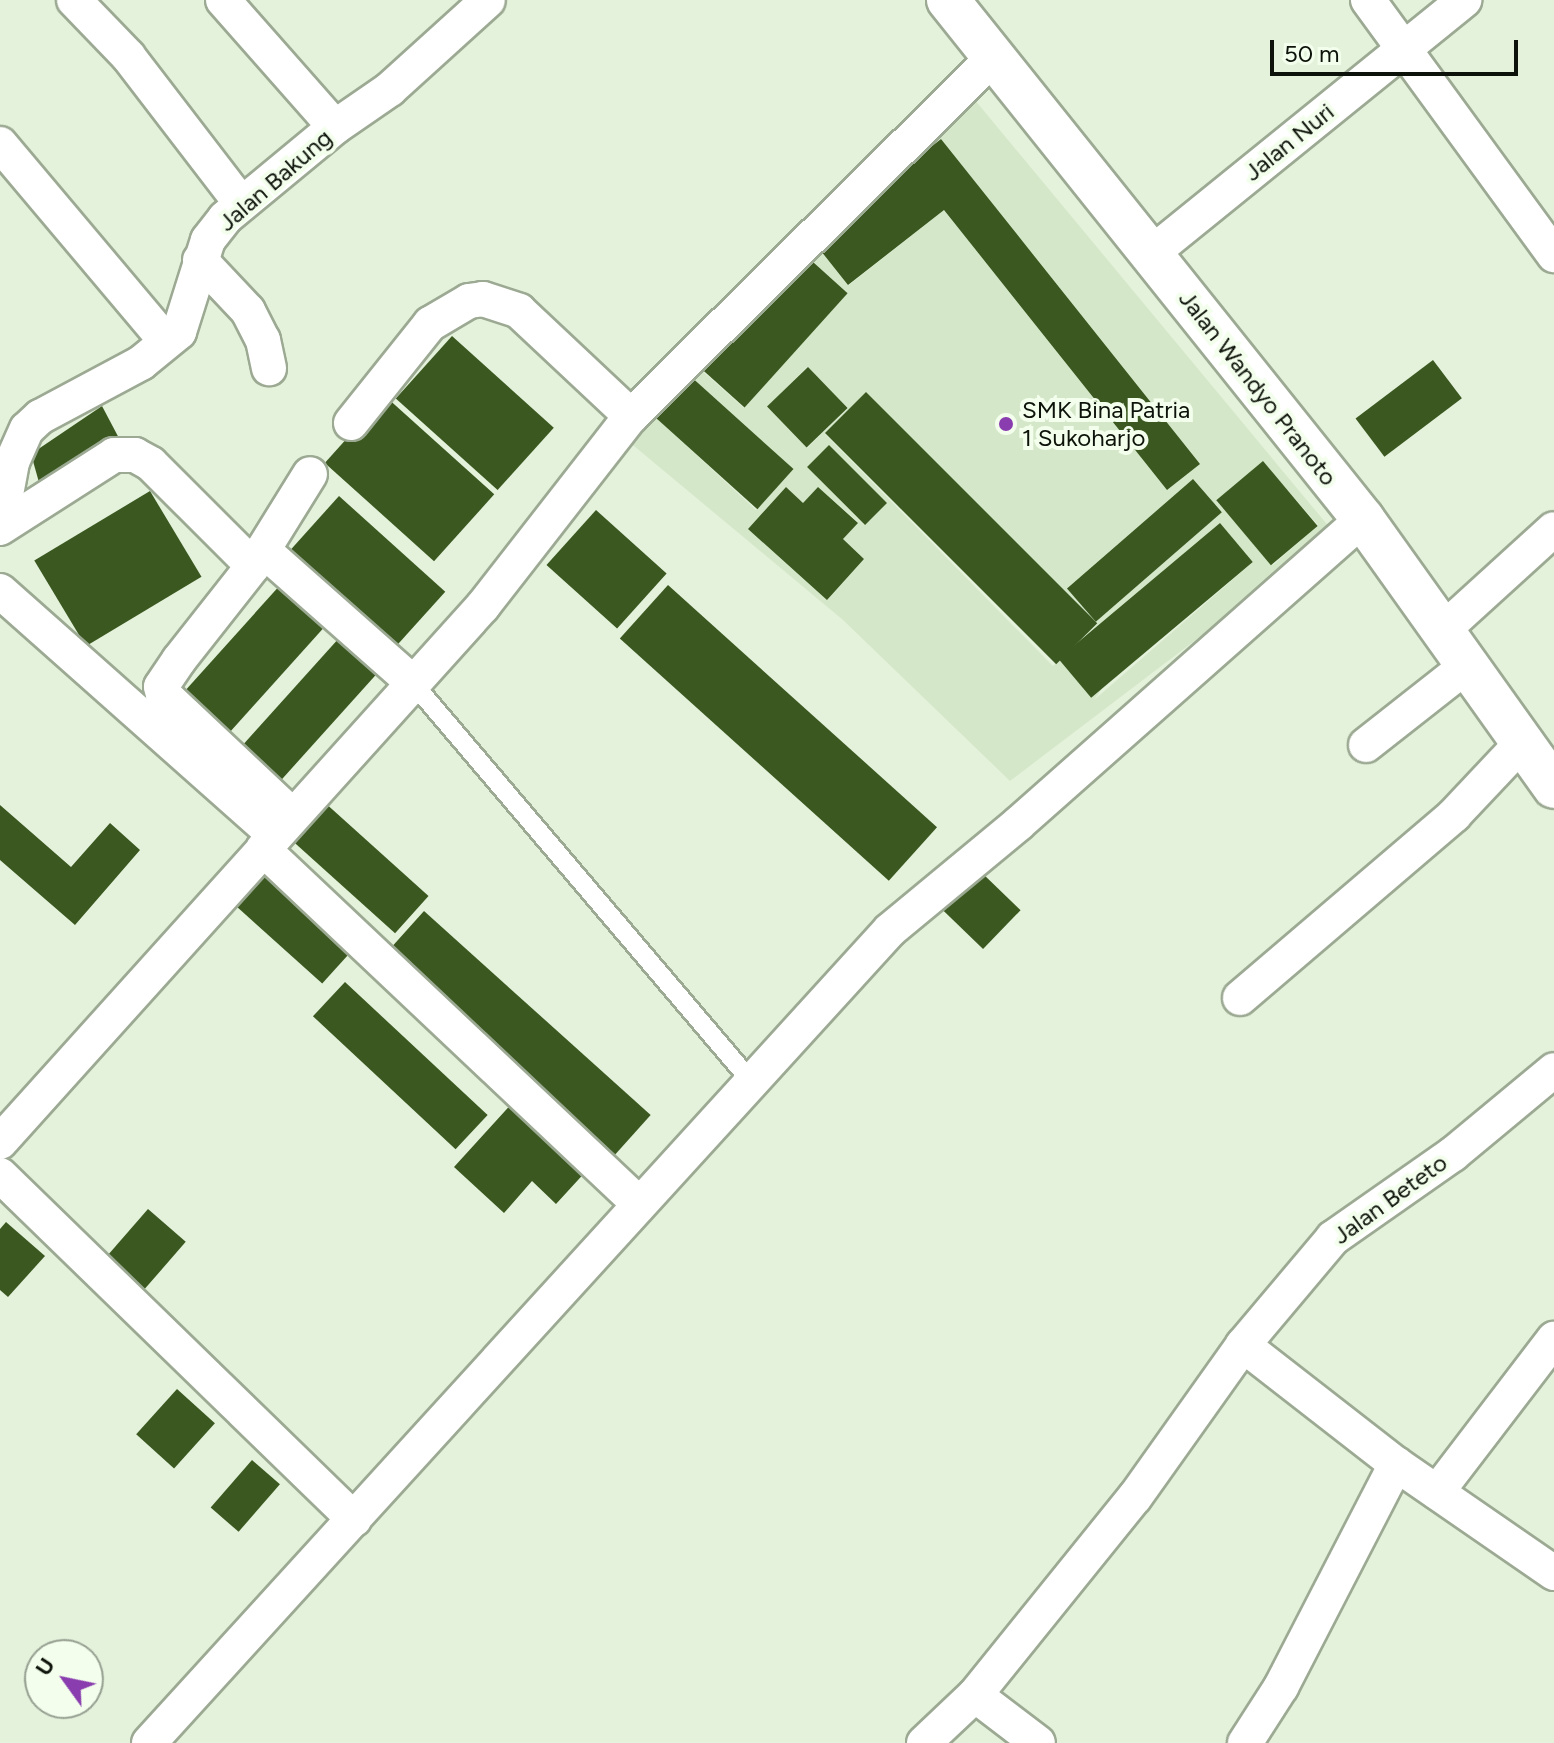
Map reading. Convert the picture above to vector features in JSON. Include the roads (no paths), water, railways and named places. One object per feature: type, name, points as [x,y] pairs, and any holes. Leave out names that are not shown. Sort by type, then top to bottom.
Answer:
[{"type":"street","points":[[74,0],[128,56],[241,203]]},
{"type":"street","points":[[223,0],[335,127]]},
{"type":"street","name":"Jalan Bakung","points":[[0,528],[12,462],[27,429],[40,417],[141,363],[166,341],[188,315],[200,260],[208,240],[241,203],[335,127],[390,89],[488,0]]},
{"type":"street","name":"Jalan Wandyo Pranoto","points":[[948,0],[991,60],[1152,253],[1363,519],[1520,745],[1554,787]]},
{"type":"street","points":[[1368,0],[1554,255]]},
{"type":"street","name":"Jalan Nuri","points":[[1152,253],[1464,0]]},
{"type":"street","points":[[0,1142],[483,606],[631,416],[991,60]]},
{"type":"street","points":[[0,144],[166,341]]},
{"type":"street","points":[[200,260],[248,311],[263,340],[269,368]]},
{"type":"street","points":[[351,423],[430,324],[469,301],[483,299],[519,311],[631,416]]},
{"type":"street","points":[[0,528],[124,453],[151,464],[258,558],[412,682]]},
{"type":"street","points":[[310,474],[258,558],[161,687],[168,702],[277,833],[638,1203]]},
{"type":"street","points":[[149,1743],[750,1080],[890,930],[1018,824],[1363,519]]},
{"type":"street","points":[[1442,631],[1554,529]]},
{"type":"street","points":[[0,591],[277,833]]},
{"type":"street","points":[[1366,745],[1465,667]]},
{"type":"street","points":[[1240,998],[1454,815],[1520,745]]},
{"type":"street","name":"Jalan Beteto","points":[[924,1743],[975,1695],[1135,1497],[1243,1345],[1333,1238],[1453,1154],[1554,1070]]},
{"type":"street","points":[[0,1175],[354,1519]]},
{"type":"street","points":[[1437,1492],[1554,1339]]},
{"type":"street","points":[[1243,1345],[1396,1464],[1554,1573]]},
{"type":"street","points":[[1245,1743],[1281,1687],[1396,1464]]},
{"type":"street","points":[[975,1695],[1038,1743]]},
{"type":"lane","points":[[412,682],[750,1080]]},
{"type":"place","name":"SMK Bina Patria 1 Sukoharjo","points":[[1006,424]]}]
